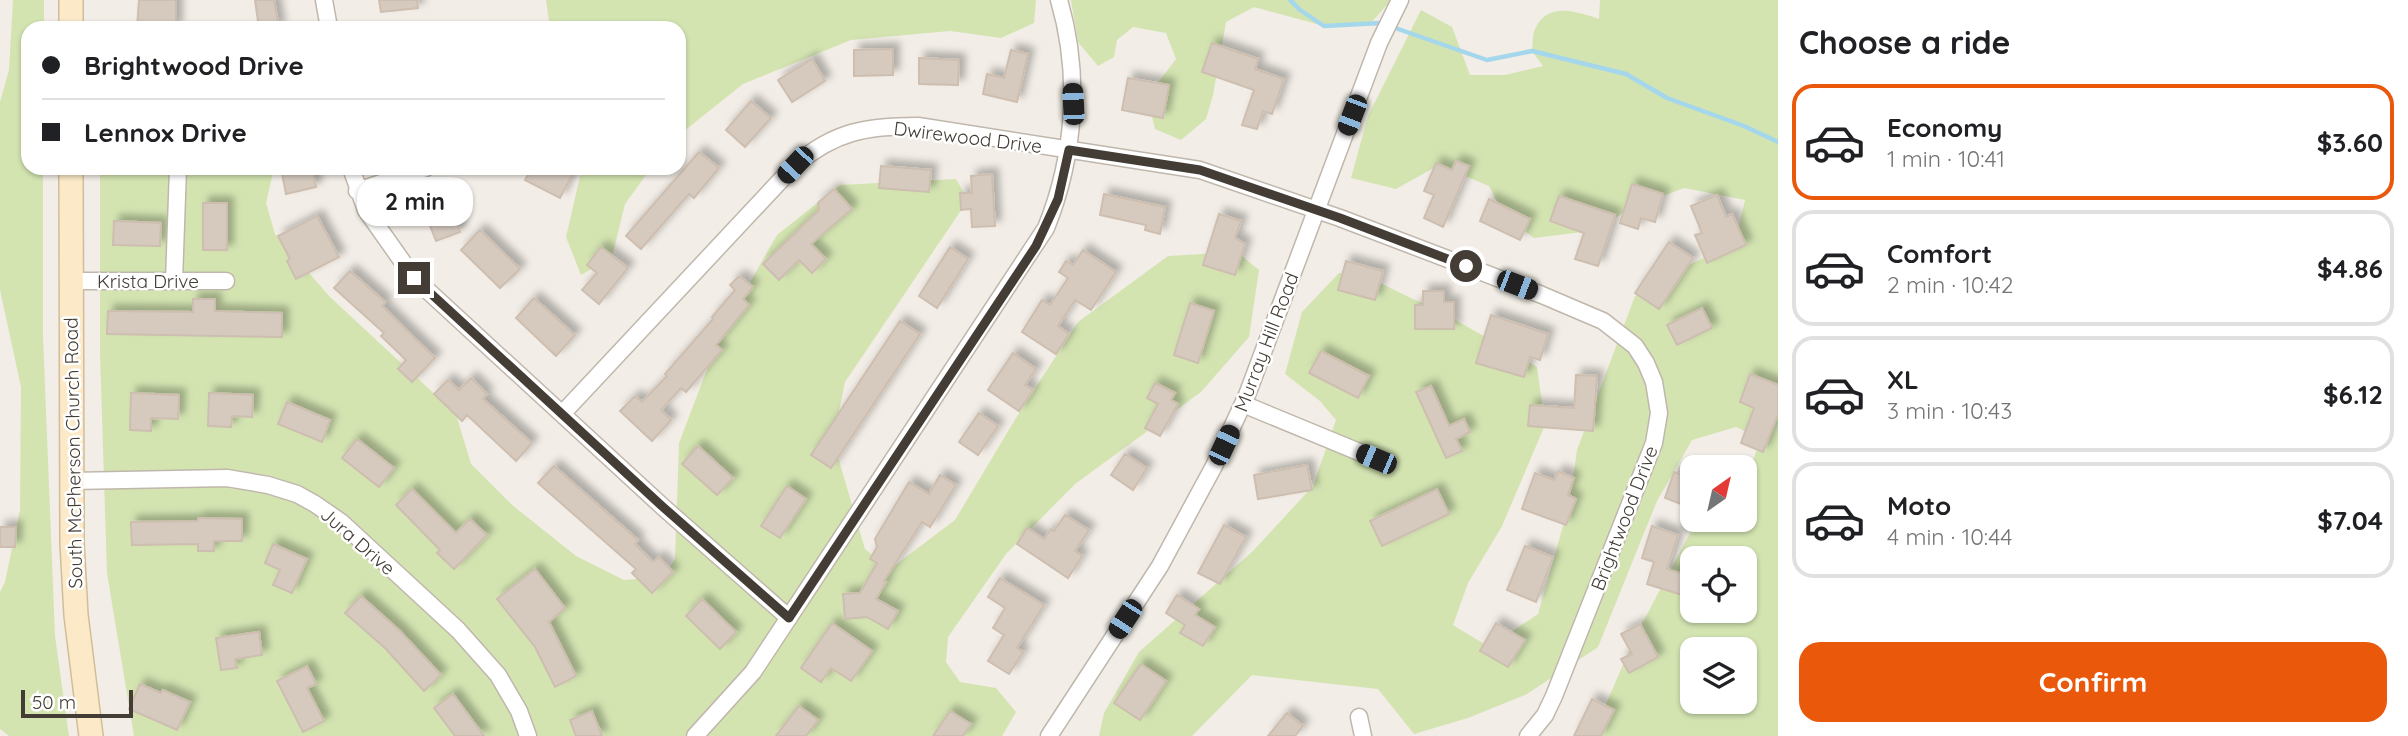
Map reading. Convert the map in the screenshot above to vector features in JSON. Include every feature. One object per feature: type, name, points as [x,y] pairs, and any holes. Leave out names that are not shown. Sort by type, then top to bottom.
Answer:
[{"type":"main road","points":[[71,0],[71,21]]},
{"type":"main road","name":"South McPherson Church Road","points":[[71,175],[72,543],[76,615],[91,736]]},
{"type":"street","points":[[324,0],[328,21]]},
{"type":"street","points":[[695,736],[754,672],[1036,246],[1058,199],[1069,150],[1073,104],[1070,63],[1059,0]]},
{"type":"street","name":"Murray Hill Road","points":[[1049,736],[1160,566],[1214,466],[1243,404],[1379,43],[1400,0]]},
{"type":"street","name":"Dwirewood Drive","points":[[562,414],[795,165],[828,141],[857,130],[918,126],[1200,170],[1316,210]]},
{"type":"street","points":[[174,281],[178,175]]},
{"type":"street","points":[[353,175],[357,191],[377,228],[414,278],[789,618]]},
{"type":"street","points":[[357,191],[405,175]]},
{"type":"street","name":"Brightwood Drive","points":[[1316,210],[1603,320],[1635,346],[1654,382],[1659,413],[1654,443],[1554,696],[1545,715],[1528,736]]},
{"type":"street","name":"Krista Drive","points":[[71,281],[226,281]]},
{"type":"street","points":[[1243,404],[1376,459]]},
{"type":"street","name":"Jura Drive","points":[[72,481],[227,478],[268,485],[315,504],[341,522],[458,630],[498,675],[514,702],[528,736]]},
{"type":"street","points":[[1359,717],[1363,736]]},
{"type":"green space","points":[[13,0],[44,0],[44,21],[21,21],[21,175],[43,175],[43,336],[55,636],[69,736],[9,736],[0,729],[0,592],[5,582],[20,510],[21,387],[0,290],[0,102],[9,70]]},
{"type":"green space","points":[[546,0],[1036,0],[1034,23],[1001,38],[950,31],[851,40],[743,84],[686,129],[686,21],[549,21]]},
{"type":"green space","points":[[1071,0],[1391,0],[1371,23],[1324,26],[1254,7],[1226,22],[1206,119],[1181,140],[1155,129],[1147,97],[1176,59],[1166,33],[1133,27],[1117,40],[1114,57],[1098,66],[1078,42]]},
{"type":"green space","points":[[1600,0],[1778,0],[1778,736],[1592,736],[1636,635],[1680,552],[1680,623],[1757,623],[1757,546],[1683,546],[1691,532],[1757,532],[1755,455],[1760,438],[1736,427],[1692,440],[1683,455],[1680,455],[1680,461],[1657,501],[1598,647],[1527,694],[1468,718],[1414,734],[1378,689],[1252,675],[1192,736],[1099,736],[1104,713],[1139,652],[1253,551],[1313,486],[1336,420],[1320,401],[1285,374],[1302,312],[1339,273],[1372,279],[1454,319],[1537,367],[1545,425],[1502,526],[1468,583],[1453,625],[1489,647],[1538,614],[1569,505],[1577,450],[1635,296],[1668,275],[1735,243],[1745,200],[1684,188],[1638,205],[1591,231],[1534,238],[1504,215],[1489,186],[1439,165],[1396,189],[1351,178],[1368,116],[1421,10],[1452,27],[1470,75],[1505,75],[1543,66],[1532,51],[1535,29],[1541,20],[1555,12],[1582,14],[1599,19]]},
{"type":"green space","points":[[100,175],[272,175],[266,203],[275,234],[330,297],[456,414],[471,464],[512,505],[576,556],[624,580],[663,577],[675,559],[679,443],[721,333],[777,235],[840,185],[956,179],[968,200],[845,382],[833,440],[865,549],[890,569],[955,520],[1078,322],[1168,256],[1237,252],[1259,270],[1249,337],[1201,392],[1075,484],[1006,554],[948,637],[946,662],[960,682],[996,688],[1016,712],[1002,736],[134,736],[107,573],[100,354]]},
{"type":"green space","points":[[580,175],[646,175],[625,204],[612,257],[581,275],[566,237]]},
{"type":"building","points":[[139,0],[176,0],[176,21],[138,21]]},
{"type":"building","points":[[255,0],[274,0],[278,21],[258,21]]},
{"type":"building","points":[[379,0],[417,0],[418,8],[381,12]]},
{"type":"building","points":[[1212,43],[1258,59],[1255,69],[1284,79],[1272,114],[1263,111],[1257,129],[1242,125],[1254,90],[1202,72]]},
{"type":"building","points":[[893,49],[893,75],[854,76],[854,50]]},
{"type":"building","points":[[1011,50],[1028,54],[1017,102],[983,94],[987,74],[1004,78]]},
{"type":"building","points":[[919,58],[959,60],[958,85],[919,84]]},
{"type":"building","points":[[812,59],[825,81],[792,102],[778,80]]},
{"type":"building","points":[[1128,78],[1169,85],[1163,118],[1122,110]]},
{"type":"building","points":[[751,101],[771,118],[745,147],[726,130]]},
{"type":"building","points":[[699,152],[719,168],[694,198],[689,194],[641,249],[626,236],[679,175],[686,175],[686,167]]},
{"type":"building","points":[[1456,161],[1469,166],[1443,227],[1424,218],[1434,195],[1424,191],[1436,163],[1452,170]]},
{"type":"building","points":[[881,166],[931,170],[929,192],[879,188]]},
{"type":"building","points":[[992,174],[995,226],[972,227],[971,209],[961,210],[960,193],[972,193],[971,176]]},
{"type":"building","points":[[282,175],[313,175],[316,187],[286,194]]},
{"type":"building","points":[[528,175],[572,175],[560,198],[525,180]]},
{"type":"building","points":[[1632,184],[1663,194],[1655,222],[1641,218],[1638,229],[1620,223]]},
{"type":"building","points":[[834,189],[852,209],[811,244],[826,259],[812,273],[799,260],[779,280],[763,264],[819,210],[818,203]]},
{"type":"building","points":[[1104,194],[1165,207],[1160,234],[1145,230],[1146,225],[1100,215]]},
{"type":"building","points":[[446,195],[460,232],[436,241],[422,205]]},
{"type":"building","points":[[1717,195],[1726,217],[1732,214],[1746,245],[1707,263],[1695,235],[1702,233],[1691,206]]},
{"type":"building","points":[[1559,196],[1615,215],[1598,266],[1575,259],[1584,233],[1550,221]]},
{"type":"building","points":[[1489,199],[1530,219],[1520,240],[1480,221]]},
{"type":"building","points":[[203,203],[227,203],[227,250],[203,250]]},
{"type":"building","points":[[1219,214],[1241,221],[1235,238],[1245,244],[1235,275],[1203,265]]},
{"type":"building","points":[[317,216],[339,257],[296,279],[287,261],[290,259],[278,236]]},
{"type":"building","points":[[114,221],[161,223],[160,246],[113,245]]},
{"type":"building","points":[[480,230],[520,269],[500,288],[461,250]]},
{"type":"building","points":[[1669,242],[1693,258],[1659,309],[1635,293]]},
{"type":"building","points":[[601,247],[628,268],[599,304],[582,290],[597,273],[587,265]]},
{"type":"building","points":[[950,247],[968,259],[937,308],[919,296]]},
{"type":"building","points":[[1083,250],[1116,272],[1091,310],[1075,300],[1058,326],[1069,334],[1056,354],[1022,332],[1042,300],[1050,305],[1068,278],[1059,272],[1066,261],[1073,265]]},
{"type":"building","points":[[1346,261],[1383,271],[1375,300],[1338,290]]},
{"type":"building","points":[[350,271],[385,302],[382,306],[435,358],[412,382],[398,369],[406,360],[381,336],[384,333],[334,288]]},
{"type":"building","points":[[739,276],[753,287],[743,299],[749,305],[716,345],[722,350],[686,392],[681,388],[661,410],[671,420],[652,441],[620,411],[635,396],[642,402],[667,376],[665,374],[735,290],[730,285]]},
{"type":"building","points":[[1423,291],[1444,291],[1444,302],[1454,302],[1454,329],[1415,329],[1415,305],[1423,305]]},
{"type":"building","points":[[534,298],[575,335],[556,356],[516,318]]},
{"type":"building","points":[[193,299],[215,299],[215,311],[282,313],[282,337],[107,334],[108,311],[193,312]]},
{"type":"building","points":[[1190,303],[1214,311],[1198,363],[1174,355]]},
{"type":"building","points":[[1702,308],[1712,328],[1677,345],[1667,325]]},
{"type":"building","points":[[1491,315],[1548,334],[1540,360],[1530,357],[1524,377],[1476,363]]},
{"type":"building","points":[[900,321],[920,334],[831,468],[811,455]]},
{"type":"building","points":[[1321,351],[1369,376],[1358,398],[1309,373]]},
{"type":"building","points":[[1013,353],[1036,369],[1025,385],[1033,390],[1019,411],[988,390]]},
{"type":"building","points":[[1750,374],[1778,385],[1778,414],[1763,452],[1741,443],[1754,408],[1740,402]]},
{"type":"building","points":[[1576,375],[1597,376],[1593,431],[1528,426],[1530,405],[1574,408]]},
{"type":"building","points":[[471,378],[487,394],[483,399],[532,443],[516,461],[467,415],[462,421],[434,394],[448,380],[459,390]]},
{"type":"building","points":[[1155,383],[1175,393],[1171,400],[1178,404],[1160,436],[1145,428],[1158,404],[1147,398]]},
{"type":"building","points":[[1431,386],[1449,426],[1464,419],[1470,432],[1456,439],[1462,451],[1446,458],[1416,392]]},
{"type":"building","points":[[131,393],[179,395],[178,419],[151,418],[151,431],[130,430]]},
{"type":"building","points":[[209,393],[253,395],[252,417],[232,416],[231,427],[208,426]]},
{"type":"building","points":[[287,402],[330,420],[322,442],[278,424]]},
{"type":"building","points":[[979,413],[998,426],[978,455],[959,442]]},
{"type":"building","points":[[357,439],[394,468],[379,487],[342,458]]},
{"type":"building","points":[[698,446],[733,478],[717,495],[682,464]]},
{"type":"building","points":[[1125,454],[1147,468],[1133,490],[1111,475]]},
{"type":"building","points":[[1307,465],[1312,490],[1258,499],[1254,475]]},
{"type":"building","points":[[554,466],[638,540],[635,544],[653,562],[659,557],[673,572],[652,593],[632,573],[636,569],[538,483]]},
{"type":"building","points":[[1558,471],[1574,478],[1568,495],[1576,499],[1566,525],[1522,509],[1535,473],[1554,480]]},
{"type":"building","points":[[1674,472],[1680,474],[1680,504],[1665,498]]},
{"type":"building","points":[[940,475],[956,485],[930,527],[922,522],[884,581],[886,582],[876,599],[898,611],[888,629],[867,617],[845,619],[843,594],[860,593],[877,563],[870,559],[877,547],[875,539],[909,482],[929,494]]},
{"type":"building","points":[[787,486],[806,499],[780,538],[761,526]]},
{"type":"building","points":[[412,489],[456,533],[470,519],[487,535],[454,569],[437,553],[440,550],[396,505]]},
{"type":"building","points":[[1437,489],[1449,514],[1382,546],[1370,521]]},
{"type":"building","points":[[1065,515],[1089,530],[1075,551],[1082,556],[1068,578],[1017,544],[1027,528],[1044,539],[1051,529],[1054,531]]},
{"type":"building","points":[[198,518],[242,519],[242,541],[214,541],[214,551],[198,551],[198,544],[132,545],[131,522],[198,521]]},
{"type":"building","points":[[1224,525],[1246,537],[1220,584],[1198,573]]},
{"type":"building","points":[[1652,526],[1678,535],[1667,569],[1680,573],[1680,594],[1647,584],[1654,562],[1642,558]]},
{"type":"building","points":[[0,527],[16,527],[15,547],[0,547]]},
{"type":"building","points":[[273,544],[307,559],[292,593],[273,585],[280,570],[265,563]]},
{"type":"building","points":[[1525,546],[1553,557],[1536,602],[1507,590]]},
{"type":"building","points":[[535,569],[565,608],[549,622],[576,676],[555,687],[535,647],[497,599]]},
{"type":"building","points":[[1000,578],[1044,605],[1017,648],[1023,652],[1009,674],[988,661],[1004,635],[993,628],[1005,608],[988,597]]},
{"type":"building","points":[[1177,595],[1199,609],[1195,615],[1215,627],[1203,646],[1180,633],[1185,625],[1166,613]]},
{"type":"building","points":[[361,596],[400,631],[441,675],[424,691],[385,648],[345,613]]},
{"type":"building","points":[[702,599],[736,632],[720,649],[686,616]]},
{"type":"building","points":[[832,623],[872,651],[851,681],[831,668],[821,682],[801,668]]},
{"type":"building","points":[[1496,623],[1525,640],[1508,667],[1480,651]]},
{"type":"building","points":[[1640,624],[1658,657],[1629,673],[1621,659],[1632,654],[1621,634]]},
{"type":"building","points":[[259,632],[262,655],[235,659],[237,668],[221,670],[216,638]]},
{"type":"building","points":[[1141,664],[1166,681],[1140,720],[1114,703]]},
{"type":"building","points":[[307,666],[316,684],[307,688],[324,721],[303,732],[277,681]]},
{"type":"building","points":[[140,684],[161,693],[163,690],[190,702],[177,730],[129,709]]},
{"type":"building","points":[[453,694],[484,736],[455,736],[434,708]]},
{"type":"building","points":[[1592,699],[1614,710],[1601,736],[1574,736]]},
{"type":"building","points":[[799,706],[818,720],[806,736],[776,736]]},
{"type":"building","points":[[592,711],[602,736],[576,736],[570,720]]},
{"type":"building","points":[[950,711],[971,724],[963,736],[933,736]]},
{"type":"building","points":[[1287,713],[1303,726],[1295,736],[1268,736]]},
{"type":"waterway","points":[[1290,0],[1324,26],[1381,23],[1487,60],[1532,51],[1626,74],[1667,98],[1744,126],[1778,142]]},
{"type":"route","points":[[414,278],[663,507],[789,618],[1036,246],[1058,199],[1069,150],[1200,170],[1340,218],[1466,266]]}]
